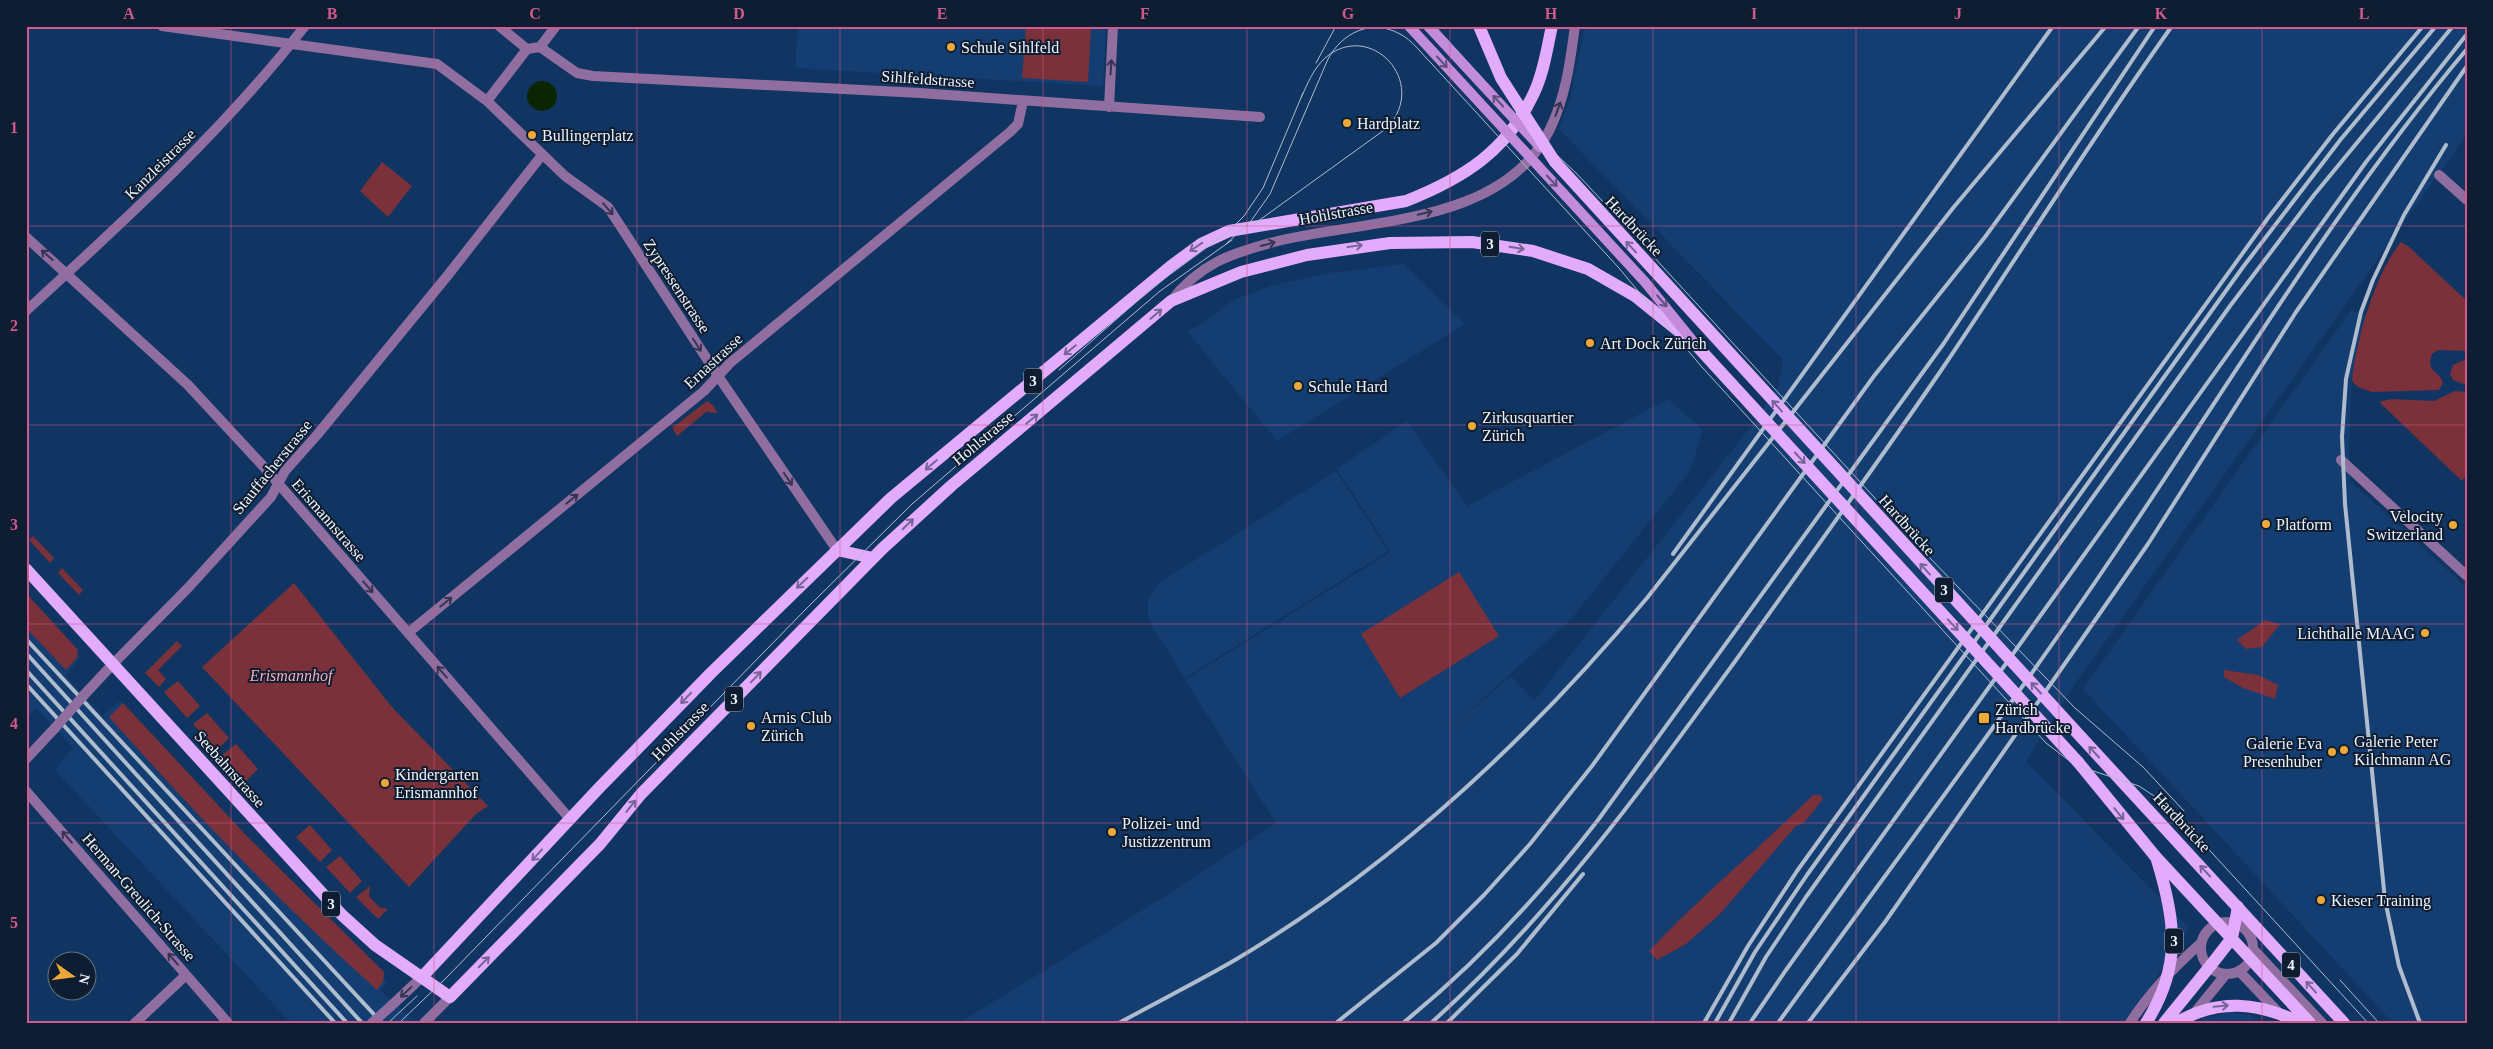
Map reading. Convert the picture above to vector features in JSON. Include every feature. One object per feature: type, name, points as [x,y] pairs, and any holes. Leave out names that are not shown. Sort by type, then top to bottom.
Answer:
[{"type":"main road","name":"Hardbrücke","points":[[1409,26],[1645,282],[1696,345],[2047,726],[2156,856],[2310,1023]]},
{"type":"main road","name":"Hardbrücke","points":[[1428,26],[1555,162],[1941,586],[2344,1023]]},
{"type":"main road","name":"Hardbrücke","points":[[1479,26],[1501,78],[1555,162]]},
{"type":"main road","name":"Hohlstrasse","points":[[422,977],[570,819],[711,673],[892,498],[1201,244],[1229,231],[1406,201],[1428,192],[1480,164],[1505,137],[1534,93],[1552,26]]},
{"type":"main road","name":"Hardbrücke","points":[[1171,301],[1241,272],[1307,255],[1358,246],[1415,242],[1472,242],[1550,255],[1588,269],[1636,296],[1696,345]]},
{"type":"main road","name":"Hohlstrasse","points":[[450,997],[600,844],[641,794],[873,558],[952,486],[1171,301]]},
{"type":"main road","points":[[837,550],[873,558]]},
{"type":"main road","name":"Seebahnstrasse","points":[[26,568],[112,665],[342,915],[375,945],[422,977]]},
{"type":"main road","name":"3","points":[[2146,1023],[2158,1004],[2166,982],[2174,942],[2173,923],[2156,856]]},
{"type":"main road","points":[[2164,1023],[2232,938],[2238,907]]},
{"type":"main road","name":"3","points":[[422,977],[450,997]]},
{"type":"main road","points":[[2176,1023],[2212,1007],[2240,1005],[2270,1011],[2301,1023]]},
{"type":"street","points":[[162,26],[437,64],[487,102],[542,154]]},
{"type":"street","name":"Kanzleistrasse","points":[[26,311],[180,166],[304,26]]},
{"type":"street","points":[[499,26],[527,49]]},
{"type":"street","points":[[487,102],[527,49],[540,47],[556,26]]},
{"type":"street","points":[[1109,107],[1113,26]]},
{"type":"street","name":"Hohlstrasse","points":[[1171,301],[1190,279],[1206,266],[1222,259],[1293,238],[1434,211],[1476,197],[1507,180],[1526,163],[1550,130],[1569,72],[1575,26]]},
{"type":"street","name":"Sihlfeldstrasse","points":[[540,47],[577,73],[593,76],[1260,117]]},
{"type":"street","name":"Ernastrasse","points":[[408,634],[704,391],[730,363],[1010,132],[1018,124],[1023,101]]},
{"type":"street","name":"Zypressenstrasse","points":[[542,154],[570,179],[608,207],[718,376],[837,550]]},
{"type":"street","name":"Stauffacherstrasse","points":[[26,759],[112,665],[188,588],[271,497],[285,471],[317,435],[448,275],[542,154]]},
{"type":"street","points":[[2439,175],[2467,200]]},
{"type":"street","name":"Erismannstrasse","points":[[26,237],[188,385],[278,484],[570,819]]},
{"type":"street","points":[[2340,460],[2467,576]]},
{"type":"street","name":"Herman-Greulich-Strasse","points":[[26,790],[228,1023]]},
{"type":"street","points":[[2130,1023],[2142,1004],[2181,961],[2201,943],[2206,931],[2222,922],[2232,922],[2247,932],[2253,949],[2322,1023]]},
{"type":"street","points":[[2201,943],[2204,961],[2209,968],[2226,974],[2239,971],[2247,964],[2253,949]]},
{"type":"street","points":[[2239,971],[2287,1023]]},
{"type":"street","points":[[135,1023],[186,974]]},
{"type":"street","points":[[2187,1023],[2226,974]]},
{"type":"street","name":"Hohlstrasse","points":[[372,1023],[422,977]]},
{"type":"street","name":"Hohlstrasse","points":[[424,1023],[450,997]]},
{"type":"shaded area","name":"Schule Sihlfeld","points":[[798,26],[1106,26],[1103,86],[795,68]]},
{"type":"shaded area","points":[[1585,26],[2467,26],[2467,134],[2075,684],[2026,761],[2189,928],[2127,1023],[959,1023],[1167,895],[1276,823],[1185,680],[1391,552],[1337,469],[1407,421],[1467,506],[1668,399],[1703,430],[1690,471],[1572,618],[1447,731],[1511,676],[1534,701],[1742,438],[1778,387],[1783,360],[1559,129],[1570,99]]},
{"type":"shaded area","points":[[542,81],[552,86],[557,96],[552,106],[542,111],[532,106],[527,96],[532,86]]},
{"type":"shaded area","name":"Schule Hard","points":[[1404,264],[1465,324],[1277,441],[1187,331],[1204,323],[1231,301],[1270,286],[1329,273]]},
{"type":"shaded area","points":[[2351,310],[2367,316],[2352,380],[2349,450],[2350,481],[2467,588],[2467,1023],[2393,1023],[2083,689]]},
{"type":"shaded area","points":[[1336,471],[1388,551],[1185,678],[1152,626],[1148,613],[1148,600],[1155,589],[1162,581]]},
{"type":"shaded area","points":[[26,598],[80,657],[66,676],[102,716],[117,703],[121,702],[266,862],[387,981],[381,991],[417,1023],[291,1023],[55,770],[73,748],[36,708],[26,718]]},
{"type":"shaded area","points":[[2229,1012],[2252,1015],[2260,1023],[2200,1023],[2202,1019]]},
{"type":"green space","points":[[1026,26],[1091,26],[1088,82],[1022,78]]},
{"type":"green space","points":[[382,162],[412,186],[388,217],[360,191]]},
{"type":"green space","points":[[2401,242],[2408,246],[2467,301],[2467,351],[2438,350],[2432,354],[2430,360],[2430,365],[2443,383],[2439,390],[2372,392],[2358,387],[2352,381],[2362,328],[2368,308],[2383,271]]},
{"type":"green space","points":[[2467,359],[2466,385],[2453,380],[2450,374],[2453,365]]},
{"type":"green space","points":[[2455,391],[2467,392],[2467,474],[2462,481],[2379,402],[2392,399],[2434,401]]},
{"type":"green space","points":[[707,401],[714,406],[717,413],[706,412],[677,436],[672,428]]},
{"type":"green space","points":[[33,536],[54,558],[50,563],[29,540]]},
{"type":"green space","points":[[62,568],[83,590],[79,595],[58,573]]},
{"type":"green space","points":[[1459,572],[1499,636],[1400,698],[1361,634]]},
{"type":"green space","name":"Erismannhof","points":[[294,583],[391,706],[488,806],[476,814],[409,887],[202,667]]},
{"type":"green space","points":[[26,593],[78,650],[77,658],[66,670],[26,628]]},
{"type":"green space","points":[[2265,620],[2280,624],[2262,647],[2246,649],[2237,640]]},
{"type":"green space","points":[[177,641],[182,646],[158,670],[166,679],[159,687],[145,673]]},
{"type":"green space","points":[[2224,670],[2258,675],[2278,685],[2275,699],[2243,688],[2224,677]]},
{"type":"green space","points":[[178,681],[200,706],[187,718],[164,692]]},
{"type":"green space","points":[[123,703],[245,834],[384,972],[383,982],[377,990],[307,925],[239,857],[109,717]]},
{"type":"green space","points":[[207,713],[229,738],[217,750],[193,724]]},
{"type":"green space","points":[[236,744],[258,769],[246,781],[222,755]]},
{"type":"green space","points":[[1813,795],[1820,795],[1823,799],[1804,823],[1796,826],[1719,915],[1686,944],[1657,960],[1649,951]]},
{"type":"green space","points":[[310,825],[332,850],[320,862],[296,837]]},
{"type":"green space","points":[[340,856],[362,881],[350,893],[326,867]]},
{"type":"green space","points":[[370,886],[369,896],[379,907],[388,909],[378,919],[356,897]]},
{"type":"tram line","points":[[1316,63],[1336,26]]},
{"type":"tram line","points":[[1435,26],[1522,122],[1576,173],[1608,207],[1928,556],[2075,708],[2143,767],[2184,811]]},
{"type":"tram line","points":[[1226,244],[1251,221],[1270,194],[1328,59],[1334,50],[1349,35],[1368,28],[1389,29],[1400,34],[1416,47],[1618,267],[1701,366],[2046,743],[2075,765],[2139,786],[2169,806],[2368,1023]]},
{"type":"tram line","points":[[1254,224],[1387,128],[1399,110],[1402,92],[1398,75],[1389,61],[1376,51],[1360,46],[1342,48],[1325,58],[1314,72],[1301,98]]},
{"type":"tram line","points":[[1059,370],[1153,287],[1229,231],[1244,216],[1263,188],[1303,93]]},
{"type":"tram line","points":[[399,1023],[445,979],[805,610],[912,504],[1160,291],[1232,240]]},
{"type":"tram line","points":[[2340,980],[2379,1023]]},
{"type":"tram line","points":[[388,1023],[417,996]]},
{"type":"railway","points":[[1673,554],[2053,26]]},
{"type":"railway","points":[[1119,1023],[1235,960],[1349,884],[1456,797],[1555,701],[1647,598],[1953,208],[2106,26]]},
{"type":"railway","points":[[1336,1023],[1436,943],[1484,895],[1530,844],[1592,766],[1874,376],[1985,237],[2139,26]]},
{"type":"railway","points":[[1403,1023],[1457,977],[1482,952],[1553,875],[1598,820],[1944,343],[2155,26]]},
{"type":"railway","points":[[1431,1023],[1516,940],[1593,850],[1666,756],[1917,406],[2113,111],[2172,26]]},
{"type":"railway","points":[[1704,1023],[1748,946],[1797,871],[2268,218],[2333,134],[2423,26]]},
{"type":"railway","points":[[1715,1023],[1755,952],[1807,875],[2243,267],[2341,139],[2436,26]]},
{"type":"railway","points":[[1729,1023],[1766,957],[1806,897],[2230,306],[2314,195],[2453,26]]},
{"type":"railway","points":[[1750,1023],[1786,970],[2366,162],[2467,34]]},
{"type":"railway","points":[[1778,1023],[1999,720],[2085,597],[2332,226],[2375,166],[2467,49]]},
{"type":"railway","points":[[1808,1023],[1885,922],[2148,544],[2296,312],[2467,66]]},
{"type":"railway","points":[[2420,1023],[2399,966],[2385,900],[2345,504],[2342,437],[2346,379],[2361,312],[2373,280],[2404,215],[2446,145]]},
{"type":"railway","points":[[26,639],[382,1023]]},
{"type":"railway","points":[[26,653],[362,1023]]},
{"type":"railway","points":[[26,670],[347,1023]]},
{"type":"railway","points":[[26,684],[335,1023]]},
{"type":"railway","points":[[1447,1023],[1517,954],[1583,874]]},
{"type":"place","name":"Schule Sihlfeld","points":[[951,47]]},
{"type":"place","name":"Hardplatz","points":[[1347,123]]},
{"type":"place","name":"Bullingerplatz","points":[[532,135]]},
{"type":"place","name":"Art Dock Zürich","points":[[1590,343]]},
{"type":"place","name":"Schule Hard","points":[[1298,386]]},
{"type":"place","name":"Zirkusquartier Zürich","points":[[1472,426]]},
{"type":"place","name":"Platform","points":[[2266,524]]},
{"type":"place","name":"Velocity Switzerland","points":[[2453,525]]},
{"type":"place","name":"Lichthalle MAAG","points":[[2425,633]]},
{"type":"place","name":"Zürich Hardbrücke","points":[[1984,718]]},
{"type":"place","name":"Arnis Club Zürich","points":[[751,726]]},
{"type":"place","name":"Galerie Peter Kilchmann AG","points":[[2344,750]]},
{"type":"place","name":"Galerie Eva Presenhuber","points":[[2332,752]]},
{"type":"place","name":"Kindergarten Erismannhof","points":[[385,783]]},
{"type":"place","name":"Polizei- und Justizzentrum","points":[[1112,832]]},
{"type":"place","name":"Kieser Training","points":[[2321,900]]}]
